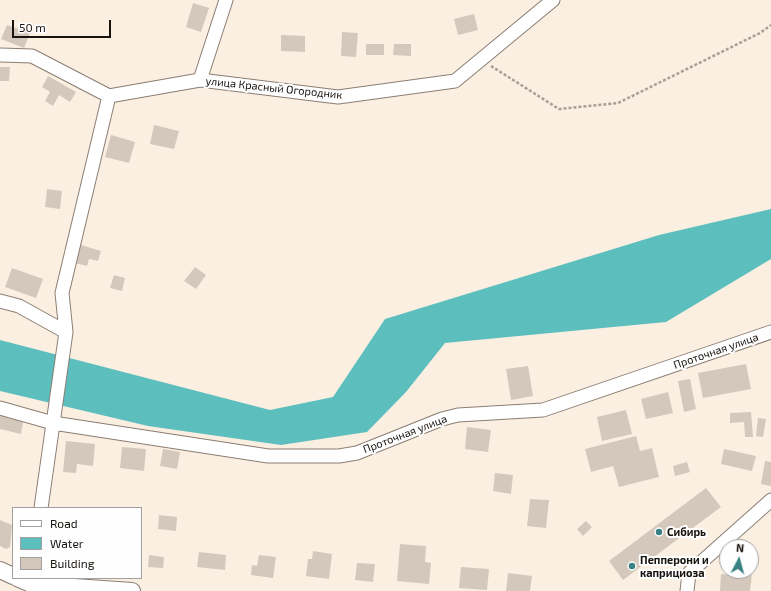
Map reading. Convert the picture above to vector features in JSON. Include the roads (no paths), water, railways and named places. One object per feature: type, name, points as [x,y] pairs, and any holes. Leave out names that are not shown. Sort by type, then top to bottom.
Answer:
[{"type":"street","points":[[200,80],[226,0]]},
{"type":"street","name":"улица Красный Огородник","points":[[109,96],[200,80],[338,97],[455,82],[553,0]]},
{"type":"street","points":[[0,55],[32,56],[109,96],[62,293],[66,332],[41,507]]},
{"type":"street","points":[[0,300],[20,306],[66,332]]},
{"type":"street","name":"Проточная улица","points":[[0,408],[53,423],[268,456],[339,456],[357,453],[442,419],[458,415],[542,410],[771,332]]},
{"type":"street","points":[[687,591],[689,573],[771,500]]},
{"type":"street","points":[[0,570],[12,576]]},
{"type":"street","points":[[27,583],[132,591]]},
{"type":"water","points":[[771,209],[771,259],[666,322],[445,343],[406,392],[367,432],[281,445],[148,426],[0,391],[0,340],[270,410],[333,397],[385,319],[659,235]]},
{"type":"place","name":"Сибирь","points":[[659,532]]},
{"type":"place","name":"Пепперони и каприциоза","points":[[632,566]]}]
